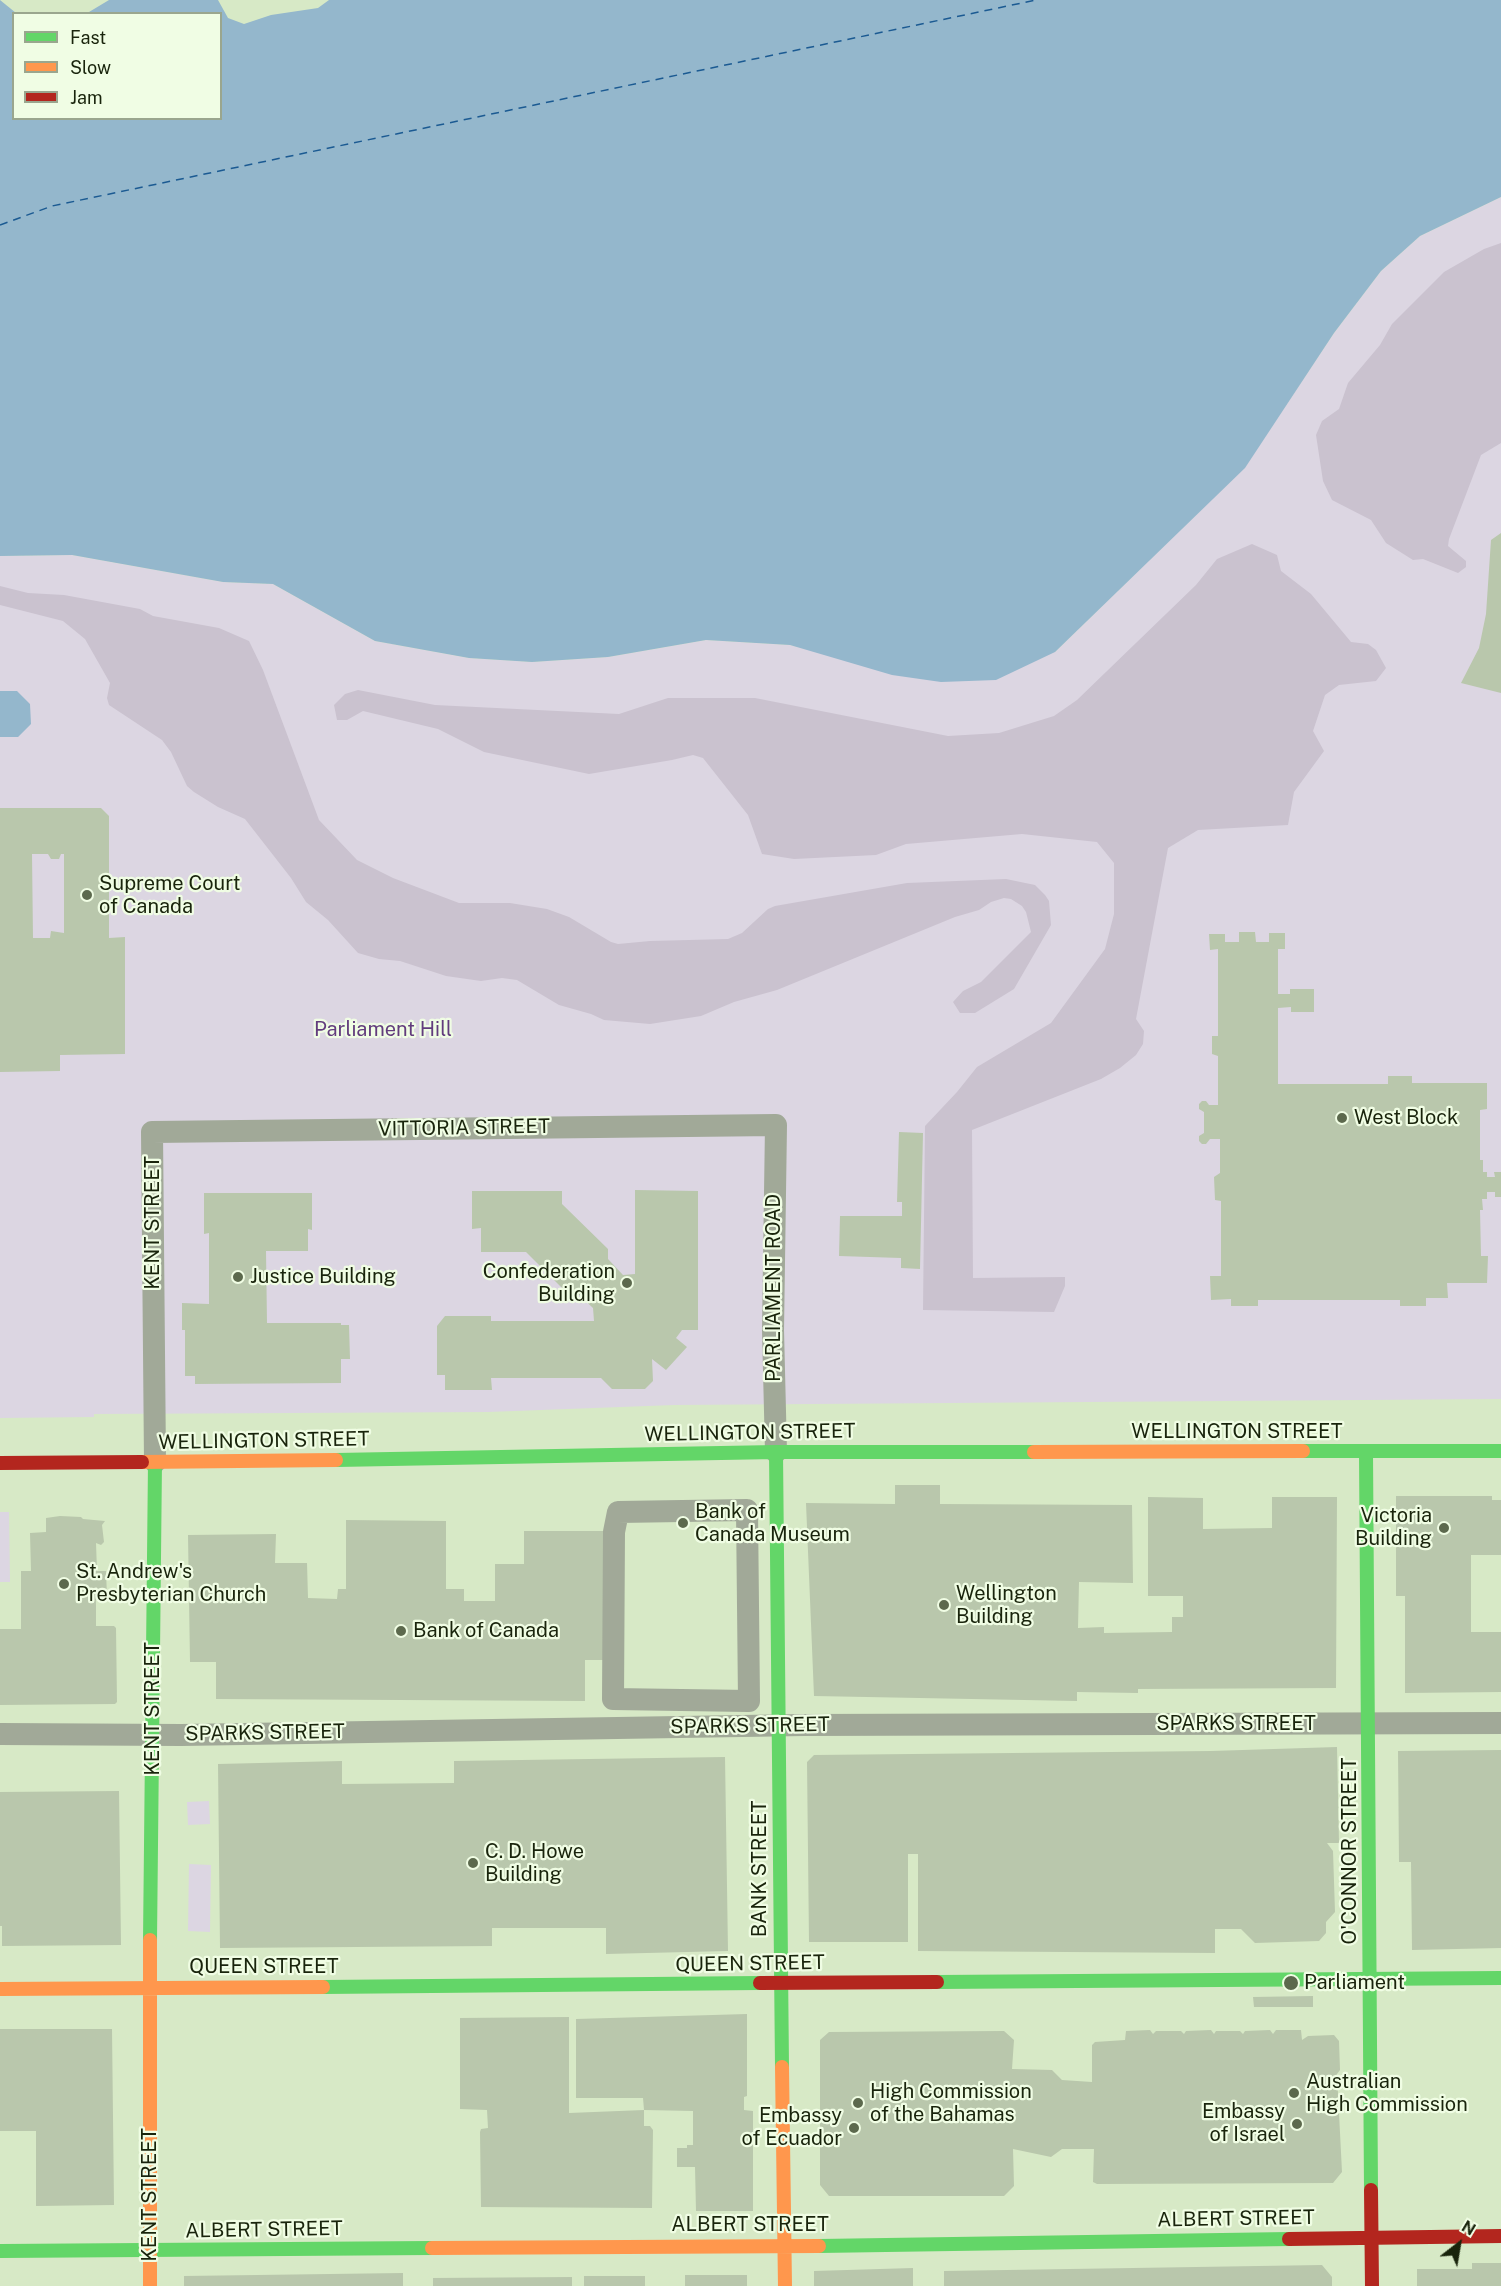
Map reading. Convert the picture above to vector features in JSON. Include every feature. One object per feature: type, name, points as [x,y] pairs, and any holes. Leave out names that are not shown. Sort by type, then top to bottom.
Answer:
[{"type":"main road","name":"WELLINGTON STREET","points":[[0,1463],[296,1461],[776,1452],[1501,1451]]},
{"type":"main road","name":"BANK STREET","points":[[776,1452],[785,2286]]},
{"type":"main road","name":"O'CONNOR STREET","points":[[1366,1452],[1372,2286]]},
{"type":"main road","name":"KENT STREET","points":[[150,2286],[150,1988],[155,1462]]},
{"type":"main road","name":"QUEEN STREET","points":[[0,1989],[1501,1978]]},
{"type":"main road","name":"ALBERT STREET","points":[[0,2251],[785,2246],[1501,2235]]},
{"type":"street","name":"VITTORIA STREET","points":[[152,1132],[776,1125]]},
{"type":"street","name":"PARLIAMENT ROAD","points":[[776,1125],[773,1330],[776,1452]]},
{"type":"street","name":"KENT STREET","points":[[152,1132],[155,1462]]},
{"type":"street","points":[[747,1509],[749,1701],[613,1699],[614,1532],[618,1512],[747,1509]]},
{"type":"street","name":"SPARKS STREET","points":[[0,1734],[779,1726],[1501,1723]]},
{"type":"green space","name":"Parliament Hill","points":[[1501,197],[1501,1399],[674,1405],[488,1412],[94,1414],[94,1417],[0,1418],[0,556],[72,555],[223,582],[273,584],[375,641],[469,658],[532,662],[608,657],[706,640],[790,645],[806,649],[1055,652],[1244,468],[1334,333],[1381,271],[1420,236]]},
{"type":"green space","points":[[0,1512],[9,1512],[10,1582],[0,1582]]},
{"type":"green space","points":[[209,1801],[210,1824],[188,1825],[187,1802]]},
{"type":"green space","points":[[189,1864],[211,1865],[210,1932],[188,1931]]},
{"type":"shaded area","points":[[1501,243],[1501,443],[1481,455],[1449,539],[1448,546],[1466,561],[1466,567],[1458,573],[1423,559],[1413,560],[1386,543],[1371,520],[1332,500],[1323,481],[1316,435],[1322,421],[1339,409],[1348,383],[1380,345],[1392,324],[1444,272],[1484,249]]},
{"type":"shaded area","points":[[1252,544],[1277,555],[1281,571],[1311,594],[1351,642],[1368,644],[1376,650],[1386,668],[1376,681],[1339,685],[1325,695],[1313,731],[1324,751],[1294,792],[1288,825],[1198,830],[1168,848],[1136,1019],[1144,1031],[1143,1044],[1136,1055],[1101,1079],[972,1130],[973,1278],[1065,1277],[1065,1286],[1054,1312],[923,1310],[925,1126],[977,1067],[1051,1023],[1105,949],[1114,914],[1114,863],[1097,842],[1022,834],[906,844],[876,855],[794,859],[762,854],[748,815],[703,758],[693,755],[589,774],[484,752],[438,729],[363,711],[347,720],[337,720],[334,705],[345,694],[358,690],[435,705],[619,714],[668,698],[755,698],[948,736],[999,733],[1054,716],[1077,700],[1196,585],[1217,559]]},
{"type":"shaded area","points":[[0,586],[28,593],[64,595],[140,609],[153,616],[219,628],[249,641],[263,670],[319,820],[357,860],[393,878],[459,903],[510,903],[547,909],[569,917],[618,944],[728,939],[742,933],[768,909],[775,906],[907,883],[1006,879],[1035,885],[1045,895],[1049,901],[1051,925],[1014,989],[975,1013],[960,1013],[953,1002],[963,991],[981,982],[1031,932],[1026,912],[1022,906],[1011,899],[1004,898],[991,902],[979,910],[955,917],[777,990],[734,1002],[701,1016],[650,1024],[604,1020],[559,1005],[517,980],[502,978],[481,981],[446,976],[400,961],[379,959],[358,953],[328,920],[306,902],[291,878],[245,819],[218,807],[194,792],[187,786],[171,752],[162,740],[109,705],[107,698],[110,683],[85,639],[63,621],[0,605]]},
{"type":"water","points":[[0,0],[15,12],[12,12],[12,120],[222,120],[222,12],[89,12],[109,0],[218,0],[228,18],[244,24],[271,15],[318,8],[329,0],[1501,0],[1501,197],[1420,236],[1381,271],[1334,333],[1245,468],[1055,652],[996,680],[941,682],[892,675],[790,645],[706,640],[608,657],[532,662],[469,658],[375,641],[273,584],[223,582],[72,555],[0,556]]},
{"type":"water","points":[[0,691],[17,691],[30,704],[31,724],[18,737],[0,737]]},
{"type":"building","points":[[1501,533],[1501,693],[1461,683],[1479,648],[1486,614],[1491,540]]},
{"type":"building","name":"Supreme Court of Canada","points":[[0,808],[101,808],[109,816],[109,938],[125,937],[125,1054],[60,1055],[60,1071],[0,1072]],"holes":[[[32,854],[48,854],[51,859],[59,859],[61,854],[64,854],[64,933],[51,931],[50,938],[33,938]]]},
{"type":"building","name":"West Block","points":[[1239,932],[1255,932],[1256,942],[1269,942],[1269,933],[1285,933],[1285,949],[1278,949],[1278,994],[1290,994],[1290,989],[1314,989],[1314,1012],[1291,1012],[1291,1007],[1278,1008],[1278,1084],[1388,1084],[1388,1076],[1412,1076],[1412,1083],[1487,1083],[1487,1109],[1480,1110],[1480,1160],[1483,1160],[1483,1172],[1487,1172],[1487,1177],[1495,1177],[1494,1172],[1501,1172],[1501,1197],[1495,1197],[1495,1192],[1487,1192],[1487,1199],[1482,1199],[1483,1210],[1480,1210],[1481,1256],[1488,1256],[1487,1283],[1447,1283],[1448,1298],[1426,1298],[1426,1306],[1400,1306],[1400,1300],[1258,1300],[1258,1306],[1231,1306],[1231,1299],[1211,1300],[1210,1276],[1221,1276],[1221,1201],[1215,1200],[1214,1177],[1220,1173],[1220,1139],[1210,1139],[1206,1144],[1199,1141],[1199,1136],[1204,1133],[1204,1112],[1199,1109],[1199,1104],[1206,1101],[1209,1105],[1218,1105],[1218,1056],[1212,1054],[1212,1036],[1218,1036],[1218,949],[1210,950],[1209,934],[1225,934],[1225,942],[1239,942]]},
{"type":"building","points":[[899,1132],[923,1133],[920,1269],[901,1268],[901,1258],[839,1256],[840,1216],[902,1216],[902,1202],[897,1202]]},
{"type":"building","name":"Confederation Building","points":[[635,1190],[698,1191],[698,1330],[682,1330],[676,1338],[687,1347],[666,1370],[652,1359],[653,1381],[645,1389],[612,1389],[601,1378],[491,1378],[492,1390],[445,1390],[445,1375],[437,1375],[437,1326],[445,1316],[491,1316],[491,1321],[594,1321],[593,1308],[575,1291],[565,1291],[526,1252],[481,1252],[481,1228],[472,1229],[472,1191],[562,1191],[562,1204],[608,1249],[608,1259],[623,1275],[635,1274]]},
{"type":"building","name":"Justice Building","points":[[204,1193],[312,1193],[312,1230],[308,1229],[308,1251],[266,1251],[267,1323],[341,1323],[341,1325],[349,1325],[350,1359],[341,1359],[341,1383],[195,1384],[195,1376],[185,1376],[185,1330],[182,1330],[182,1303],[209,1304],[209,1233],[204,1234]]},
{"type":"building","points":[[895,1485],[940,1485],[940,1504],[1132,1505],[1133,1583],[1079,1582],[1078,1628],[1104,1627],[1104,1633],[1172,1632],[1172,1617],[1183,1617],[1183,1596],[1148,1596],[1148,1497],[1203,1498],[1203,1529],[1272,1528],[1272,1497],[1337,1497],[1336,1688],[1138,1689],[1138,1693],[1077,1692],[1077,1701],[814,1696],[806,1503],[895,1504]]},
{"type":"building","points":[[1396,1496],[1492,1496],[1492,1500],[1501,1500],[1501,1555],[1471,1555],[1471,1632],[1501,1632],[1501,1692],[1405,1693],[1405,1596],[1396,1596]]},
{"type":"building","points":[[60,1516],[105,1521],[102,1525],[104,1542],[101,1545],[96,1543],[97,1571],[106,1571],[107,1597],[96,1598],[96,1626],[116,1628],[117,1702],[115,1704],[0,1705],[0,1629],[21,1629],[21,1571],[31,1571],[30,1533],[46,1532],[46,1518]]},
{"type":"building","name":"Bank of Canada","points":[[346,1520],[446,1521],[446,1589],[464,1589],[464,1601],[495,1601],[495,1564],[524,1564],[524,1531],[613,1531],[612,1660],[585,1660],[585,1701],[216,1699],[216,1662],[190,1662],[188,1535],[276,1534],[275,1563],[307,1563],[308,1598],[337,1599],[338,1589],[346,1589]]},
{"type":"building","points":[[1337,1747],[1339,1843],[1327,1843],[1333,1851],[1335,1912],[1326,1922],[1326,1933],[1319,1941],[1255,1943],[1241,1929],[1215,1929],[1215,1953],[918,1951],[918,1854],[908,1854],[908,1942],[809,1942],[807,1762],[814,1755],[1211,1751]]},
{"type":"building","points":[[1501,1750],[1501,1948],[1412,1950],[1411,1862],[1399,1862],[1398,1751]]},
{"type":"building","name":"C. D. Howe Building","points":[[725,1757],[728,1951],[606,1954],[606,1928],[492,1928],[492,1946],[220,1948],[218,1764],[342,1761],[342,1784],[454,1783],[454,1761]]},
{"type":"building","points":[[119,1791],[121,1945],[2,1946],[0,1792]]},
{"type":"building","points":[[1313,1996],[1313,2007],[1254,2007],[1253,1997]]},
{"type":"building","points":[[747,2014],[747,2096],[744,2097],[744,2110],[753,2111],[753,2211],[696,2211],[695,2167],[677,2167],[677,2148],[687,2148],[687,2145],[693,2145],[693,2111],[644,2110],[643,2098],[576,2098],[576,2019]]},
{"type":"building","points":[[569,2017],[569,2113],[644,2110],[644,2126],[650,2126],[653,2130],[652,2208],[481,2207],[480,2132],[481,2129],[488,2128],[487,2110],[460,2109],[460,2018]]},
{"type":"building","points":[[0,2029],[112,2029],[114,2205],[36,2206],[36,2131],[0,2131]]},
{"type":"building","points":[[1150,2030],[1153,2034],[1156,2031],[1181,2031],[1184,2034],[1186,2031],[1211,2030],[1214,2034],[1216,2031],[1240,2031],[1243,2034],[1245,2031],[1270,2030],[1273,2034],[1276,2030],[1301,2030],[1302,2040],[1308,2036],[1334,2035],[1339,2041],[1340,2070],[1337,2074],[1342,2172],[1333,2183],[1097,2184],[1093,2182],[1094,2149],[1062,2149],[1051,2157],[1013,2149],[1014,2186],[1004,2196],[829,2196],[820,2185],[820,2040],[829,2032],[1004,2031],[1014,2040],[1012,2069],[1052,2070],[1062,2080],[1092,2082],[1092,2045],[1095,2042],[1125,2040],[1126,2031]]},
{"type":"building","points":[[1472,2263],[1501,2263],[1501,2286],[1417,2286],[1417,2269],[1472,2269]]},
{"type":"building","points":[[1322,2265],[1332,2277],[1332,2286],[944,2286],[944,2271]]},
{"type":"building","points":[[913,2268],[913,2286],[814,2286],[814,2271]]},
{"type":"building","points":[[403,2273],[403,2286],[184,2286],[184,2276]]},
{"type":"building","points":[[685,2275],[747,2275],[747,2286],[685,2286]]},
{"type":"building","points":[[584,2276],[645,2276],[645,2286],[584,2286]]},
{"type":"building","points":[[572,2277],[572,2286],[433,2286],[433,2278]]},
{"type":"ferry route","points":[[0,225],[52,206],[1036,0]]},
{"type":"traffic: fast","points":[[1303,1451],[1501,1451]]},
{"type":"traffic: fast","points":[[776,1452],[782,2067]]},
{"type":"traffic: fast","points":[[336,1460],[776,1452],[1034,1452]]},
{"type":"traffic: fast","points":[[1366,1452],[1371,2190]]},
{"type":"traffic: fast","points":[[150,1940],[155,1462]]},
{"type":"traffic: fast","points":[[937,1982],[1501,1978]]},
{"type":"traffic: fast","points":[[323,1987],[760,1983]]},
{"type":"traffic: fast","points":[[819,2246],[1289,2239]]},
{"type":"traffic: fast","points":[[0,2251],[432,2248]]},
{"type":"traffic: slow","points":[[1034,1452],[1303,1451]]},
{"type":"traffic: slow","points":[[142,1462],[336,1460]]},
{"type":"traffic: slow","points":[[150,1940],[150,2286]]},
{"type":"traffic: slow","points":[[0,1989],[323,1987]]},
{"type":"traffic: slow","points":[[782,2067],[785,2286]]},
{"type":"traffic: slow","points":[[432,2248],[819,2246]]},
{"type":"traffic: jam","points":[[0,1463],[142,1462]]},
{"type":"traffic: jam","points":[[760,1983],[937,1982]]},
{"type":"traffic: jam","points":[[1371,2190],[1372,2286]]},
{"type":"traffic: jam","points":[[1289,2239],[1501,2236]]},
{"type":"place","name":"Supreme Court of Canada","points":[[87,895]]},
{"type":"place","name":"West Block","points":[[1342,1118]]},
{"type":"place","name":"Justice Building","points":[[238,1277]]},
{"type":"place","name":"Confederation Building","points":[[627,1283]]},
{"type":"place","name":"Bank of Canada Museum","points":[[683,1523]]},
{"type":"place","name":"Victoria Building","points":[[1444,1528]]},
{"type":"place","name":"St. Andrew's Presbyterian Church","points":[[64,1584]]},
{"type":"place","name":"Wellington Building","points":[[944,1605]]},
{"type":"place","name":"Bank of Canada","points":[[401,1631]]},
{"type":"place","name":"C. D. Howe Building","points":[[473,1863]]},
{"type":"place","name":"Parliament","points":[[1291,1983]]},
{"type":"place","name":"Australian High Commission","points":[[1294,2093]]},
{"type":"place","name":"High Commission of the Bahamas","points":[[858,2103]]},
{"type":"place","name":"Embassy of Israel","points":[[1297,2124]]},
{"type":"place","name":"Embassy of Ecuador","points":[[854,2128]]}]
